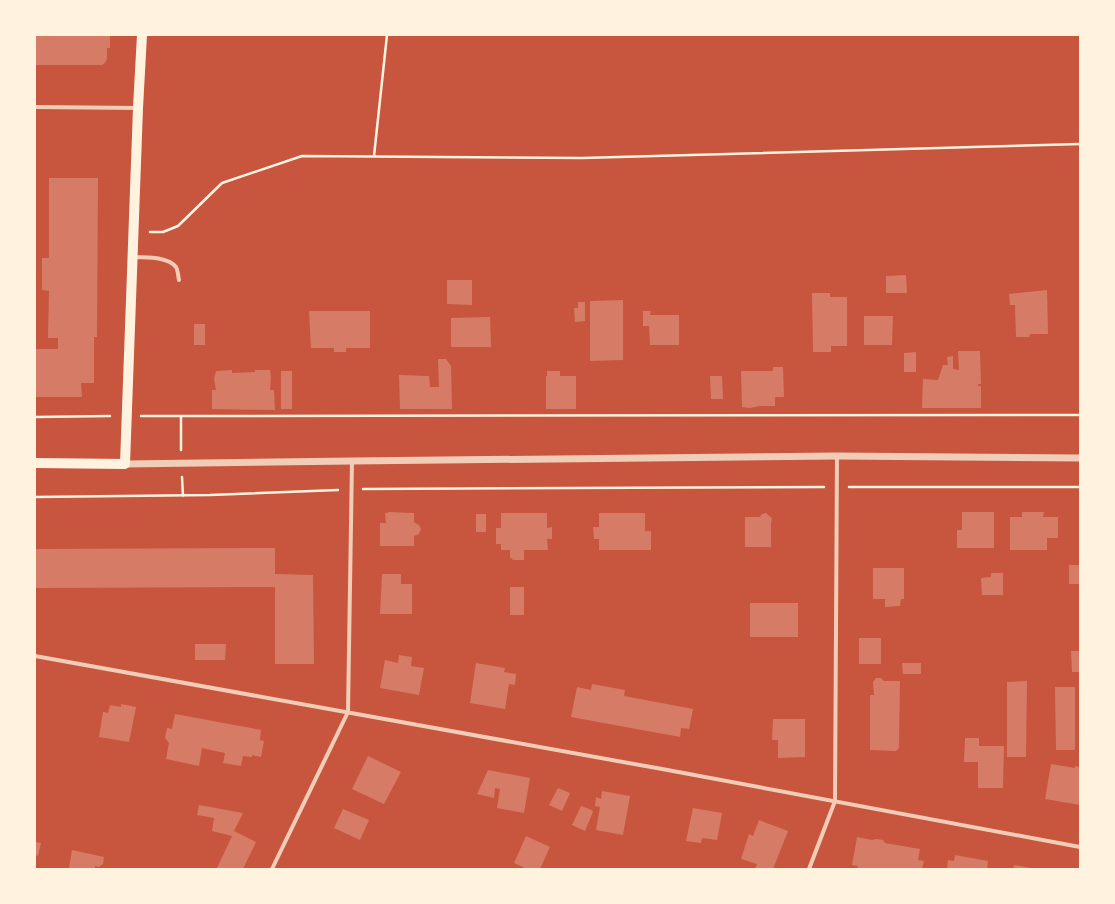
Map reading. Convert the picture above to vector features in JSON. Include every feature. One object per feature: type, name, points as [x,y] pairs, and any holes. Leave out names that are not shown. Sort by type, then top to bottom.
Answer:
[{"type":"main road","points":[[35,463],[125,464],[142,35]]},
{"type":"street","points":[[35,107],[138,108]]},
{"type":"street","points":[[133,257],[155,258],[169,261],[177,268],[179,280]]},
{"type":"street","points":[[125,464],[836,456],[1080,458]]},
{"type":"street","points":[[809,869],[835,801],[836,456]]},
{"type":"street","points":[[272,869],[348,712],[352,461]]},
{"type":"street","points":[[35,656],[835,801],[1080,847]]},
{"type":"path","points":[[374,156],[387,35]]},
{"type":"path","points":[[134,232],[163,232],[178,226],[222,183],[302,156],[582,158],[1080,144]]},
{"type":"path","points":[[35,417],[1080,415]]},
{"type":"path","points":[[35,496],[210,495],[351,489],[1080,487]]},
{"type":"building","points":[[35,35],[110,35],[110,48],[107,48],[107,59],[102,65],[35,65]]},
{"type":"building","points":[[49,178],[98,178],[97,337],[94,337],[94,383],[81,383],[82,397],[35,397],[35,349],[58,349],[58,338],[48,338],[49,291],[42,290],[42,258],[49,258]]},
{"type":"building","points":[[906,275],[907,293],[886,293],[886,276]]},
{"type":"building","points":[[447,280],[472,280],[472,305],[447,304]]},
{"type":"building","points":[[1047,290],[1048,334],[1030,334],[1029,337],[1016,337],[1015,305],[1010,305],[1009,294]]},
{"type":"building","points":[[812,293],[830,293],[830,297],[847,297],[847,346],[831,346],[831,352],[813,352]]},
{"type":"building","points":[[623,300],[623,360],[590,361],[590,301]]},
{"type":"building","points":[[578,302],[585,302],[585,321],[575,322],[574,308],[578,308]]},
{"type":"building","points":[[309,311],[370,311],[370,348],[346,348],[346,352],[334,352],[334,348],[311,348]]},
{"type":"building","points":[[643,311],[651,311],[650,315],[679,315],[679,345],[650,345],[649,326],[643,326]]},
{"type":"building","points":[[864,316],[893,316],[892,345],[864,345]]},
{"type":"building","points":[[490,317],[491,347],[451,347],[451,318]]},
{"type":"building","points":[[194,324],[205,324],[205,345],[194,345]]},
{"type":"building","points":[[958,351],[980,351],[981,384],[978,384],[978,386],[981,386],[981,408],[922,408],[923,379],[938,380],[943,365],[948,365],[947,357],[953,356],[953,369],[959,370]]},
{"type":"building","points":[[916,352],[916,372],[904,372],[904,353]]},
{"type":"building","points":[[438,359],[446,359],[451,366],[452,409],[400,409],[399,375],[429,376],[430,387],[439,387]]},
{"type":"building","points":[[773,367],[783,367],[784,397],[775,397],[775,406],[750,408],[742,407],[741,371],[773,371]]},
{"type":"building","points":[[232,370],[232,373],[270,370],[270,390],[274,390],[275,410],[212,409],[212,390],[216,390],[214,379],[216,371]]},
{"type":"building","points":[[281,371],[292,371],[292,409],[281,409]]},
{"type":"building","points":[[547,371],[560,371],[560,376],[576,376],[576,409],[546,409]]},
{"type":"building","points":[[710,376],[722,376],[723,399],[711,399]]},
{"type":"building","points":[[962,512],[994,512],[994,548],[957,548],[957,530],[962,530]]},
{"type":"building","points":[[1022,512],[1044,512],[1043,517],[1058,517],[1058,538],[1047,538],[1047,550],[1010,550],[1010,517],[1022,517]]},
{"type":"building","points":[[385,513],[414,513],[414,522],[419,525],[421,529],[419,534],[414,536],[414,546],[380,546],[380,523],[386,523]]},
{"type":"building","points":[[501,513],[547,513],[547,528],[552,527],[552,539],[547,539],[548,550],[524,550],[524,560],[513,560],[510,557],[510,550],[501,550],[501,544],[496,544],[496,528],[501,528]]},
{"type":"building","points":[[599,513],[645,513],[645,531],[651,531],[651,550],[599,550],[599,539],[594,539],[593,527],[599,527]]},
{"type":"building","points":[[766,513],[772,518],[771,547],[745,547],[745,517],[760,517],[762,514]]},
{"type":"building","points":[[476,514],[486,514],[486,532],[476,532]]},
{"type":"building","points":[[275,548],[275,574],[313,575],[314,664],[275,664],[275,587],[35,588],[35,549]]},
{"type":"building","points":[[1069,565],[1080,565],[1080,584],[1069,584]]},
{"type":"building","points":[[873,568],[904,568],[904,599],[901,599],[900,606],[885,607],[885,599],[873,599]]},
{"type":"building","points":[[991,573],[1003,573],[1003,595],[982,595],[981,578],[991,577]]},
{"type":"building","points":[[382,574],[401,574],[401,584],[412,584],[412,614],[380,614]]},
{"type":"building","points":[[510,587],[524,587],[524,615],[510,615]]},
{"type":"building","points":[[750,603],[798,603],[798,637],[750,637]]},
{"type":"building","points":[[859,638],[881,638],[881,664],[859,664]]},
{"type":"building","points":[[195,644],[226,644],[225,660],[195,660]]},
{"type":"building","points":[[1071,651],[1080,651],[1080,672],[1072,672]]},
{"type":"building","points":[[399,655],[412,657],[411,666],[424,668],[419,695],[380,688],[385,660],[398,663]]},
{"type":"building","points":[[476,663],[505,668],[504,672],[516,674],[515,685],[509,684],[505,709],[470,703]]},
{"type":"building","points":[[902,663],[921,663],[921,674],[903,674]]},
{"type":"building","points":[[876,678],[881,678],[884,681],[900,681],[899,748],[896,751],[870,750],[870,695],[874,695],[873,682]]},
{"type":"building","points":[[1027,681],[1026,757],[1007,757],[1007,682]]},
{"type":"building","points":[[592,684],[625,690],[624,696],[693,709],[689,729],[681,728],[680,737],[571,717],[577,687],[591,690]]},
{"type":"building","points":[[1055,687],[1075,687],[1075,750],[1056,750]]},
{"type":"building","points":[[121,704],[136,707],[129,742],[99,737],[103,712],[108,713],[110,705],[121,707]]},
{"type":"building","points":[[175,714],[261,730],[260,740],[264,741],[261,757],[252,755],[252,757],[243,756],[241,766],[223,763],[225,753],[202,748],[199,766],[166,759],[169,743],[165,738],[167,728],[172,729]]},
{"type":"building","points":[[773,719],[805,719],[805,757],[778,758],[778,740],[772,740]]},
{"type":"building","points":[[965,738],[979,738],[979,746],[1004,746],[1003,788],[978,788],[978,762],[964,762]]},
{"type":"building","points":[[368,756],[401,772],[384,804],[352,789]]},
{"type":"building","points":[[1051,764],[1075,768],[1075,766],[1080,767],[1080,805],[1045,799]]},
{"type":"building","points":[[488,770],[530,778],[524,813],[497,808],[500,789],[495,788],[494,798],[477,794]]},
{"type":"building","points":[[558,788],[570,793],[562,811],[549,805]]},
{"type":"building","points":[[602,791],[630,796],[623,835],[596,830],[600,807],[595,806],[596,797],[601,799]]},
{"type":"building","points":[[199,805],[243,813],[234,831],[256,842],[243,869],[217,868],[232,836],[212,831],[214,818],[197,815]]},
{"type":"building","points":[[581,806],[592,810],[593,812],[585,831],[572,825]]},
{"type":"building","points":[[693,808],[722,813],[717,840],[702,838],[701,843],[686,841]]},
{"type":"building","points":[[343,809],[369,820],[360,840],[334,828]]},
{"type":"building","points":[[759,820],[788,831],[773,869],[755,869],[757,864],[741,859],[749,834],[753,836]]},
{"type":"building","points":[[526,836],[550,847],[540,869],[527,869],[514,863]]},
{"type":"building","points":[[857,837],[872,840],[883,840],[885,843],[920,849],[918,860],[924,861],[922,869],[857,869],[858,866],[852,865]]},
{"type":"building","points":[[35,842],[41,843],[38,856],[35,855]]},
{"type":"building","points":[[72,850],[104,857],[103,864],[99,867],[95,866],[95,869],[69,868]]},
{"type":"building","points":[[955,855],[988,861],[987,869],[947,869],[948,860],[954,861]]},
{"type":"building","points":[[1014,865],[1031,868],[1031,869],[1013,869]]}]
